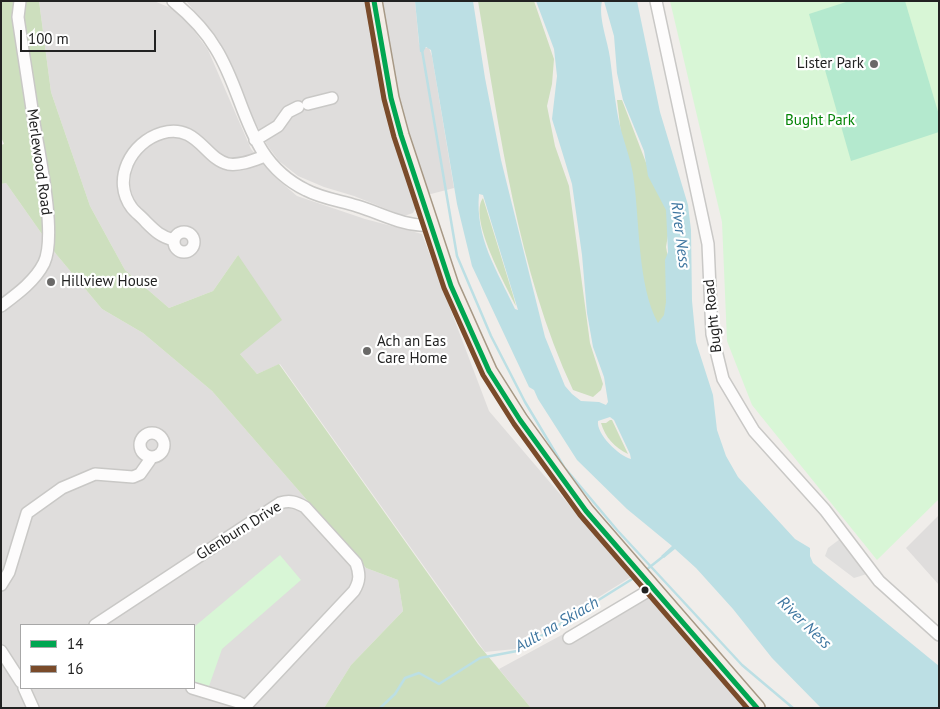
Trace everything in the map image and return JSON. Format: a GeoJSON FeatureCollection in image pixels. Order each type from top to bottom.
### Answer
{"type":"FeatureCollection","features":[{"type":"Feature","properties":{"kind":"main road"},"geometry":{"type":"LineString","coordinates":[[374,1],[391,98],[430,224],[451,286],[489,372],[520,420],[586,511],[756,708]]}},
{"type":"Feature","properties":{"kind":"street","name":"Merlewood Road"},"geometry":{"type":"LineString","coordinates":[[1,306],[20,291],[38,271],[45,261],[47,250],[46,188],[18,17],[20,1]]}},
{"type":"Feature","properties":{"kind":"street"},"geometry":{"type":"LineString","coordinates":[[173,1],[188,14],[216,49],[255,140],[265,156],[279,171],[307,190],[372,210],[411,225],[430,224]]}},
{"type":"Feature","properties":{"kind":"street","name":"Bught Road"},"geometry":{"type":"LineString","coordinates":[[656,1],[708,244],[712,334],[723,379],[754,431],[825,510],[879,581],[939,635]]}},
{"type":"Feature","properties":{"kind":"street"},"geometry":{"type":"LineString","coordinates":[[255,140],[278,126],[288,112],[332,98]]}},
{"type":"Feature","properties":{"kind":"street"},"geometry":{"type":"LineString","coordinates":[[174,240],[159,235],[132,208],[127,199],[123,181],[124,172],[137,147],[149,138],[164,132],[174,132],[197,139],[218,159],[229,164],[265,156]]}},
{"type":"Feature","properties":{"kind":"street"},"geometry":{"type":"LineString","coordinates":[[1,585],[9,572],[27,513],[62,488],[95,474],[133,477],[140,474],[152,457]]}},
{"type":"Feature","properties":{"kind":"street","name":"Glenburn Drive"},"geometry":{"type":"LineString","coordinates":[[107,622],[280,503],[289,500],[305,507],[356,563],[359,573],[358,583],[354,591],[245,707],[238,702],[195,689]]}},
{"type":"Feature","properties":{"kind":"street"},"geometry":{"type":"LineString","coordinates":[[569,638],[645,579]]}},
{"type":"Feature","properties":{"kind":"street"},"geometry":{"type":"LineString","coordinates":[[1,650],[20,678]]}},
{"type":"Feature","properties":{"kind":"street"},"geometry":{"type":"LineString","coordinates":[[24,689],[33,708]]}},
{"type":"Feature","properties":{"kind":"shaded area"},"geometry":{"type":"Polygon","coordinates":[[[39,1],[154,1],[173,9],[192,28],[208,50],[251,149],[276,178],[297,196],[365,219],[422,234],[489,411],[631,577],[515,649],[485,652],[280,364],[257,374],[240,354],[238,255],[213,291],[169,308],[125,270],[90,206],[51,92],[39,1]]]}},
{"type":"Feature","properties":{"kind":"shaded area"},"geometry":{"type":"Polygon","coordinates":[[[186,1],[366,1],[387,108],[416,207],[413,213],[404,216],[354,196],[324,187],[298,176],[279,161],[267,145],[249,110],[219,41],[186,1]]]}},
{"type":"Feature","properties":{"kind":"shaded area"},"geometry":{"type":"Polygon","coordinates":[[[382,1],[415,1],[419,44],[424,48],[429,48],[432,56],[454,188],[427,195],[399,104],[382,1]]]}},
{"type":"Feature","properties":{"kind":"shaded area"},"geometry":{"type":"Polygon","coordinates":[[[6,183],[56,254],[102,309],[143,333],[212,391],[366,568],[398,580],[403,611],[351,665],[324,708],[1,708],[1,184],[6,183]]]}},
{"type":"Feature","properties":{"kind":"shaded area"},"geometry":{"type":"Polygon","coordinates":[[[939,515],[939,585],[906,548],[939,515]]]}},
{"type":"Feature","properties":{"kind":"shaded area"},"geometry":{"type":"Polygon","coordinates":[[[840,539],[867,574],[854,578],[825,556],[828,548],[840,539]]]}},
{"type":"Feature","properties":{"kind":"shaded area"},"geometry":{"type":"Polygon","coordinates":[[[640,588],[745,708],[531,708],[499,669],[580,625],[640,588]]]}},
{"type":"Feature","properties":{"kind":"green space"},"geometry":{"type":"Polygon","coordinates":[[[1,1],[39,1],[51,92],[90,206],[125,270],[169,308],[213,291],[238,255],[282,320],[240,354],[257,374],[279,364],[478,644],[531,708],[324,708],[351,665],[403,611],[398,580],[366,568],[212,391],[143,333],[102,309],[56,254],[6,183],[1,184],[1,145],[4,144],[1,137],[1,1]]]}},
{"type":"Feature","properties":{"kind":"green space"},"geometry":{"type":"Polygon","coordinates":[[[478,1],[534,1],[554,59],[552,84],[547,106],[555,146],[569,186],[590,343],[603,384],[601,390],[593,397],[573,390],[554,344],[538,297],[524,248],[503,150],[478,1]]]}},
{"type":"Feature","properties":{"kind":"green space","name":"Bught Park"},"geometry":{"type":"Polygon","coordinates":[[[670,1],[939,1],[939,499],[877,560],[752,405],[727,341],[722,222],[670,1]]]}},
{"type":"Feature","properties":{"kind":"green space","name":"Lister Park"},"geometry":{"type":"Polygon","coordinates":[[[849,1],[905,1],[939,115],[939,132],[851,161],[809,14],[849,1]]]}},
{"type":"Feature","properties":{"kind":"green space"},"geometry":{"type":"Polygon","coordinates":[[[617,100],[622,100],[650,173],[665,196],[670,223],[666,247],[669,263],[667,319],[657,325],[645,310],[635,252],[617,100]]]}},
{"type":"Feature","properties":{"kind":"green space"},"geometry":{"type":"Polygon","coordinates":[[[483,198],[516,306],[484,236],[480,221],[480,208],[483,198]]]}},
{"type":"Feature","properties":{"kind":"green space"},"geometry":{"type":"Polygon","coordinates":[[[612,420],[628,454],[615,445],[605,433],[601,423],[606,423],[612,420]]]}},
{"type":"Feature","properties":{"kind":"green space"},"geometry":{"type":"Polygon","coordinates":[[[280,555],[301,580],[222,649],[208,689],[195,684],[195,626],[280,555]]]}},
{"type":"Feature","properties":{"kind":"water","name":"River Ness"},"geometry":{"type":"Polygon","coordinates":[[[415,1],[473,1],[485,78],[501,160],[545,337],[565,386],[572,394],[581,401],[599,402],[606,405],[608,402],[604,377],[593,347],[587,313],[582,255],[572,184],[552,119],[557,76],[554,49],[536,1],[602,1],[601,15],[609,51],[618,118],[633,174],[640,251],[646,290],[658,323],[664,315],[666,302],[665,260],[668,252],[666,210],[648,176],[644,151],[623,100],[617,73],[614,36],[604,1],[637,1],[660,112],[688,205],[691,230],[692,301],[696,342],[713,395],[717,430],[726,456],[738,477],[795,539],[810,548],[810,556],[813,563],[939,666],[939,708],[821,708],[772,658],[733,609],[696,568],[675,549],[664,558],[661,556],[672,546],[627,509],[577,460],[534,390],[529,387],[472,266],[457,204],[431,50],[426,47],[423,52],[420,52],[415,1]],[[479,194],[480,225],[484,239],[501,281],[515,309],[518,310],[483,195],[479,194]],[[610,417],[598,421],[598,426],[604,438],[620,454],[631,459],[614,420],[610,417]]]}},
{"type":"Feature","properties":{"kind":"waterway"},"geometry":{"type":"LineString","coordinates":[[422,50],[457,256],[491,336],[525,402],[564,467],[617,530],[742,665],[793,708]]}},
{"type":"Feature","properties":{"kind":"waterway","name":"Ault na Skiach"},"geometry":{"type":"LineString","coordinates":[[646,570],[665,555]]}},
{"type":"Feature","properties":{"kind":"waterway","name":"Ault na Skiach"},"geometry":{"type":"LineString","coordinates":[[380,708],[395,694],[405,678],[419,673],[439,684],[480,658],[517,651],[637,576]]}},
{"type":"Feature","properties":{"kind":"transit line","name":"14"},"geometry":{"type":"LineString","coordinates":[[374,1],[391,98],[401,135],[451,286],[489,371],[520,420],[586,511],[757,708]]}},
{"type":"Feature","properties":{"kind":"transit line","name":"16"},"geometry":{"type":"LineString","coordinates":[[367,2],[384,99],[394,137],[444,288],[483,375],[514,424],[580,515],[747,708]]}},
{"type":"Feature","properties":{"kind":"place","name":"Lister Park"},"geometry":{"type":"Point","coordinates":[874,64]}},
{"type":"Feature","properties":{"kind":"place","name":"Hillview House"},"geometry":{"type":"Point","coordinates":[51,282]}},
{"type":"Feature","properties":{"kind":"place","name":"Ach an Eas Care Home"},"geometry":{"type":"Point","coordinates":[367,351]}}]}
